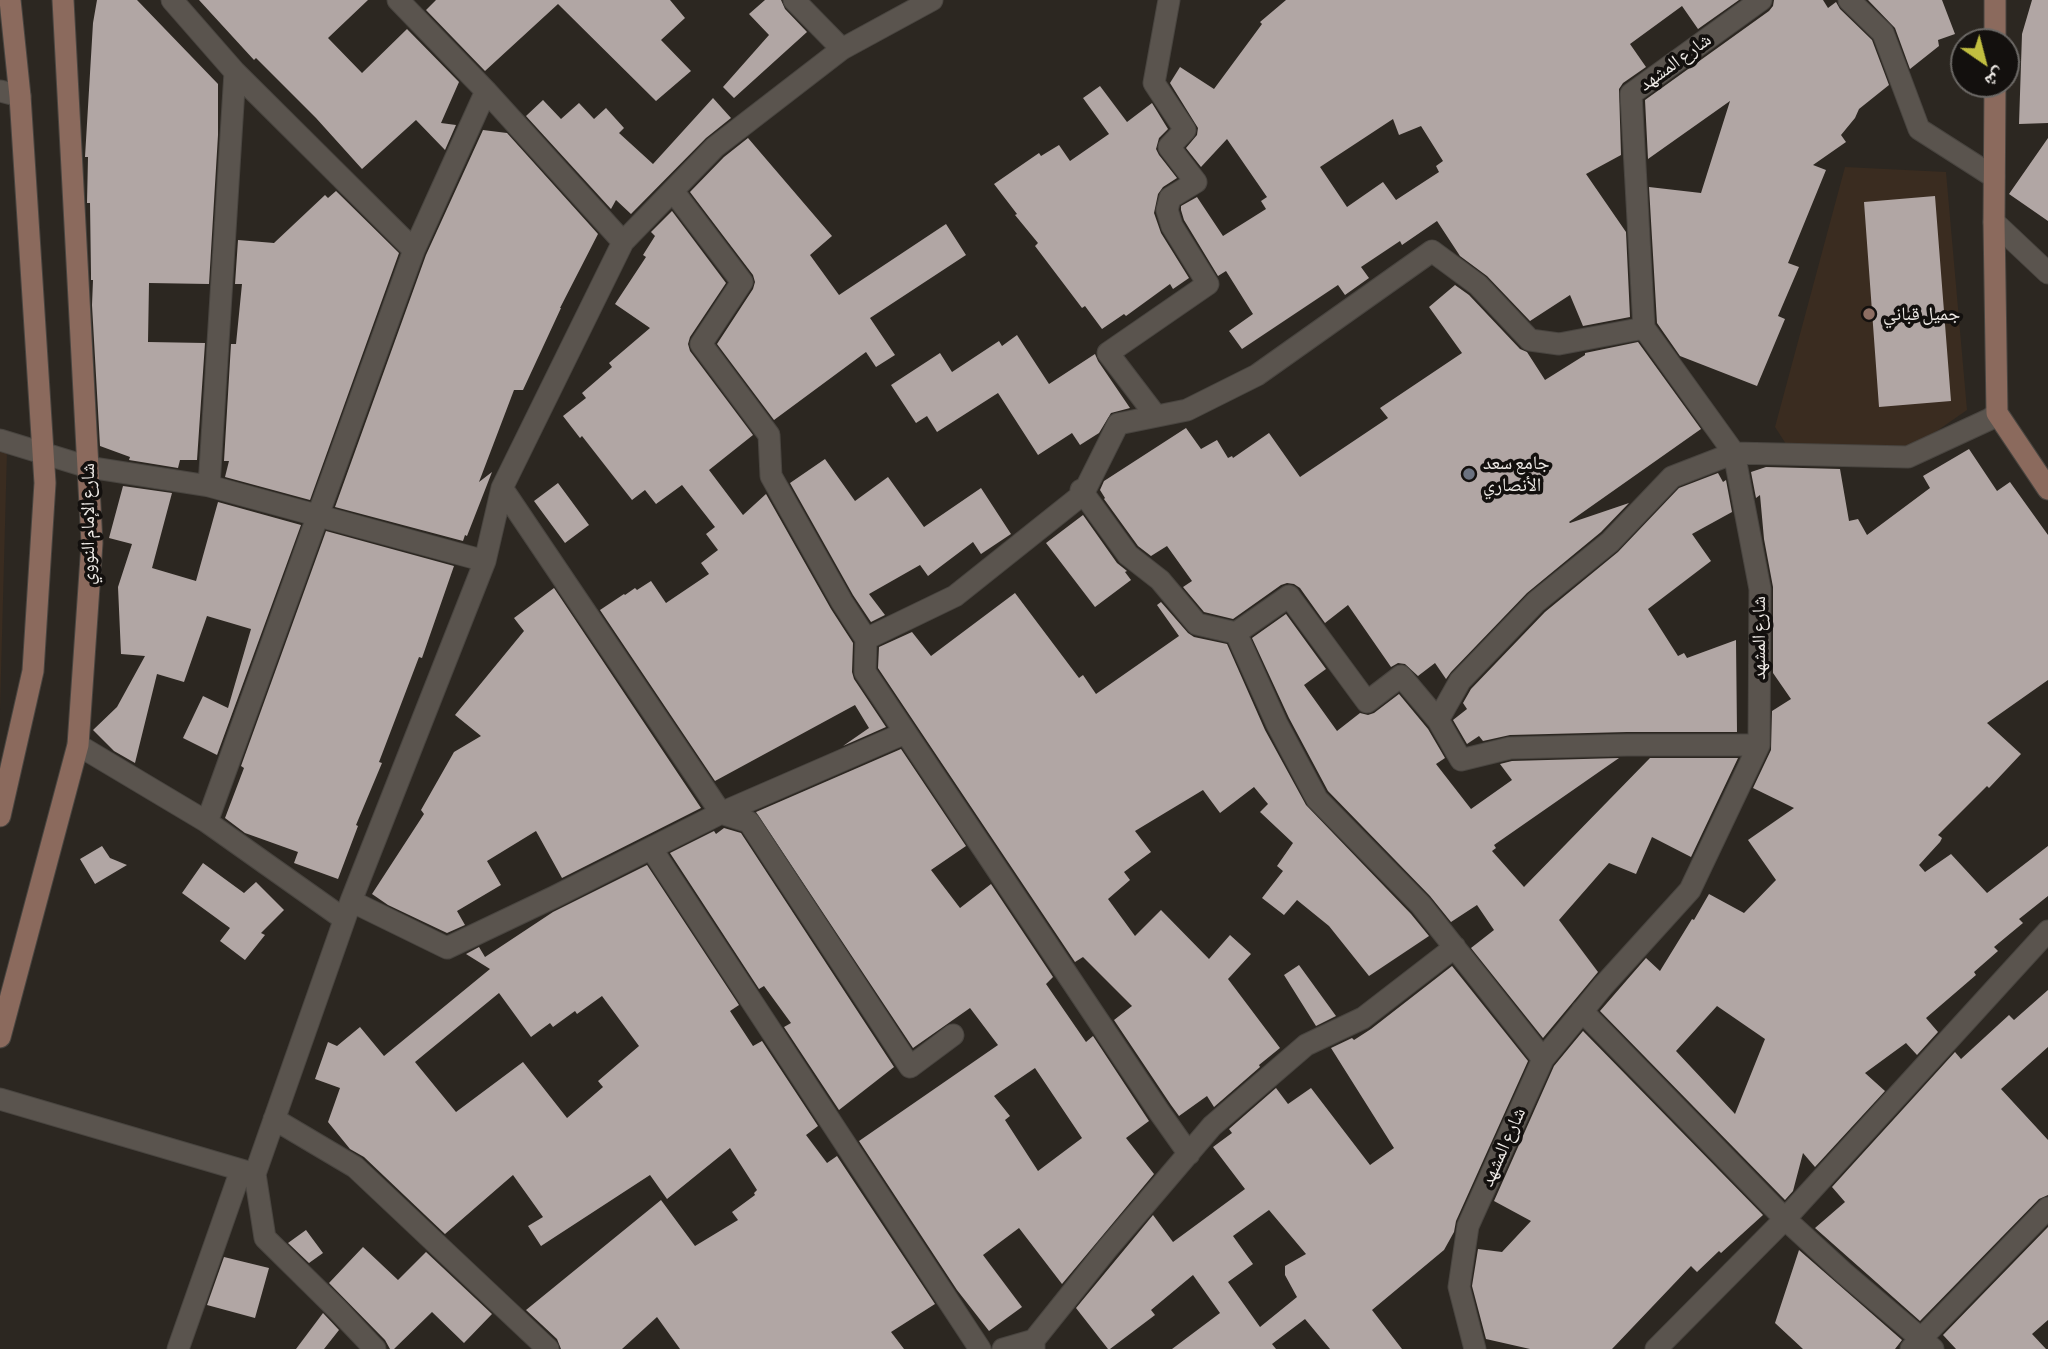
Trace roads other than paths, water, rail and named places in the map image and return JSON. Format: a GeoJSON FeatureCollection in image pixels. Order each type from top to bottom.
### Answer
{"type":"FeatureCollection","features":[{"type":"Feature","properties":{"kind":"street"},"geometry":{"type":"LineString","coordinates":[[0,817],[33,671],[44,483],[10,93],[10,0]]}},
{"type":"Feature","properties":{"kind":"street","name":"شارع الإمام النووي"},"geometry":{"type":"LineString","coordinates":[[0,1037],[78,746],[92,543],[63,0]]}},
{"type":"Feature","properties":{"kind":"street"},"geometry":{"type":"LineString","coordinates":[[172,0],[235,72],[414,250]]}},
{"type":"Feature","properties":{"kind":"street"},"geometry":{"type":"LineString","coordinates":[[398,0],[486,91],[623,242]]}},
{"type":"Feature","properties":{"kind":"street"},"geometry":{"type":"LineString","coordinates":[[794,0],[842,49]]}},
{"type":"Feature","properties":{"kind":"street"},"geometry":{"type":"LineString","coordinates":[[177,1349],[248,1172],[274,1119],[348,910],[485,561],[502,488],[623,242],[715,147],[842,49],[932,0]]}},
{"type":"Feature","properties":{"kind":"street"},"geometry":{"type":"LineString","coordinates":[[1156,416],[1108,353],[1208,284],[1172,226],[1167,210],[1170,198],[1196,183],[1169,147],[1185,130],[1154,83],[1169,0]]}},
{"type":"Feature","properties":{"kind":"street","name":"شارع المشهد"},"geometry":{"type":"LineString","coordinates":[[1475,1349],[1459,1287],[1468,1226],[1543,1059],[1690,890],[1759,745],[1759,590],[1734,453],[1644,328],[1631,93],[1761,0]]}},
{"type":"Feature","properties":{"kind":"street"},"geometry":{"type":"LineString","coordinates":[[1850,0],[1883,33],[1919,129],[1994,177]]}},
{"type":"Feature","properties":{"kind":"street"},"geometry":{"type":"LineString","coordinates":[[1995,28],[1996,0]]}},
{"type":"Feature","properties":{"kind":"street"},"geometry":{"type":"LineString","coordinates":[[209,486],[235,72]]}},
{"type":"Feature","properties":{"kind":"street"},"geometry":{"type":"LineString","coordinates":[[207,822],[414,250],[486,91]]}},
{"type":"Feature","properties":{"kind":"street"},"geometry":{"type":"LineString","coordinates":[[1995,98],[1997,413],[2048,489]]}},
{"type":"Feature","properties":{"kind":"street"},"geometry":{"type":"LineString","coordinates":[[673,191],[742,282],[701,344],[769,435],[771,476],[842,602],[866,639],[865,672],[1189,1154]]}},
{"type":"Feature","properties":{"kind":"street"},"geometry":{"type":"LineString","coordinates":[[1994,222],[2048,273]]}},
{"type":"Feature","properties":{"kind":"street"},"geometry":{"type":"LineString","coordinates":[[866,639],[955,596],[1082,492],[1118,424],[1187,410],[1257,375],[1432,251],[1478,285],[1530,340],[1559,344],[1644,328]]}},
{"type":"Feature","properties":{"kind":"street"},"geometry":{"type":"LineString","coordinates":[[1438,720],[1460,681],[1469,671],[1536,602],[1609,542],[1672,477],[1734,453],[1908,457],[1990,419],[1997,413]]}},
{"type":"Feature","properties":{"kind":"street"},"geometry":{"type":"LineString","coordinates":[[0,440],[88,467],[209,486],[485,561]]}},
{"type":"Feature","properties":{"kind":"street"},"geometry":{"type":"LineString","coordinates":[[502,488],[720,813],[750,822],[910,1067],[953,1035]]}},
{"type":"Feature","properties":{"kind":"street"},"geometry":{"type":"LineString","coordinates":[[1082,492],[1128,555],[1160,580],[1197,624],[1236,633],[1289,596],[1367,702],[1401,676],[1438,720],[1461,760],[1510,748],[1759,745]]}},
{"type":"Feature","properties":{"kind":"street"},"geometry":{"type":"LineString","coordinates":[[1236,633],[1277,724],[1317,799],[1421,905],[1543,1059]]}},
{"type":"Feature","properties":{"kind":"street"},"geometry":{"type":"LineString","coordinates":[[78,746],[348,910],[447,948],[720,813],[905,733]]}},
{"type":"Feature","properties":{"kind":"street"},"geometry":{"type":"LineString","coordinates":[[650,848],[980,1349]]}},
{"type":"Feature","properties":{"kind":"street"},"geometry":{"type":"LineString","coordinates":[[1656,1349],[1785,1219],[2048,931]]}},
{"type":"Feature","properties":{"kind":"street"},"geometry":{"type":"LineString","coordinates":[[1003,1349],[1034,1345],[1107,1249],[1212,1126],[1306,1045],[1363,1018],[1455,947]]}},
{"type":"Feature","properties":{"kind":"street"},"geometry":{"type":"LineString","coordinates":[[1582,1012],[1785,1219],[1922,1345],[2048,1208]]}},
{"type":"Feature","properties":{"kind":"street"},"geometry":{"type":"LineString","coordinates":[[0,1099],[248,1172]]}},
{"type":"Feature","properties":{"kind":"street"},"geometry":{"type":"LineString","coordinates":[[274,1119],[355,1167],[548,1349]]}},
{"type":"Feature","properties":{"kind":"street"},"geometry":{"type":"LineString","coordinates":[[248,1172],[265,1238],[375,1349]]}},
{"type":"Feature","properties":{"kind":"place","name":"جميل قباني"},"geometry":{"type":"Point","coordinates":[1869,314]}},
{"type":"Feature","properties":{"kind":"place","name":"جامع سعد الأنصاري"},"geometry":{"type":"Point","coordinates":[1469,474]}}]}
